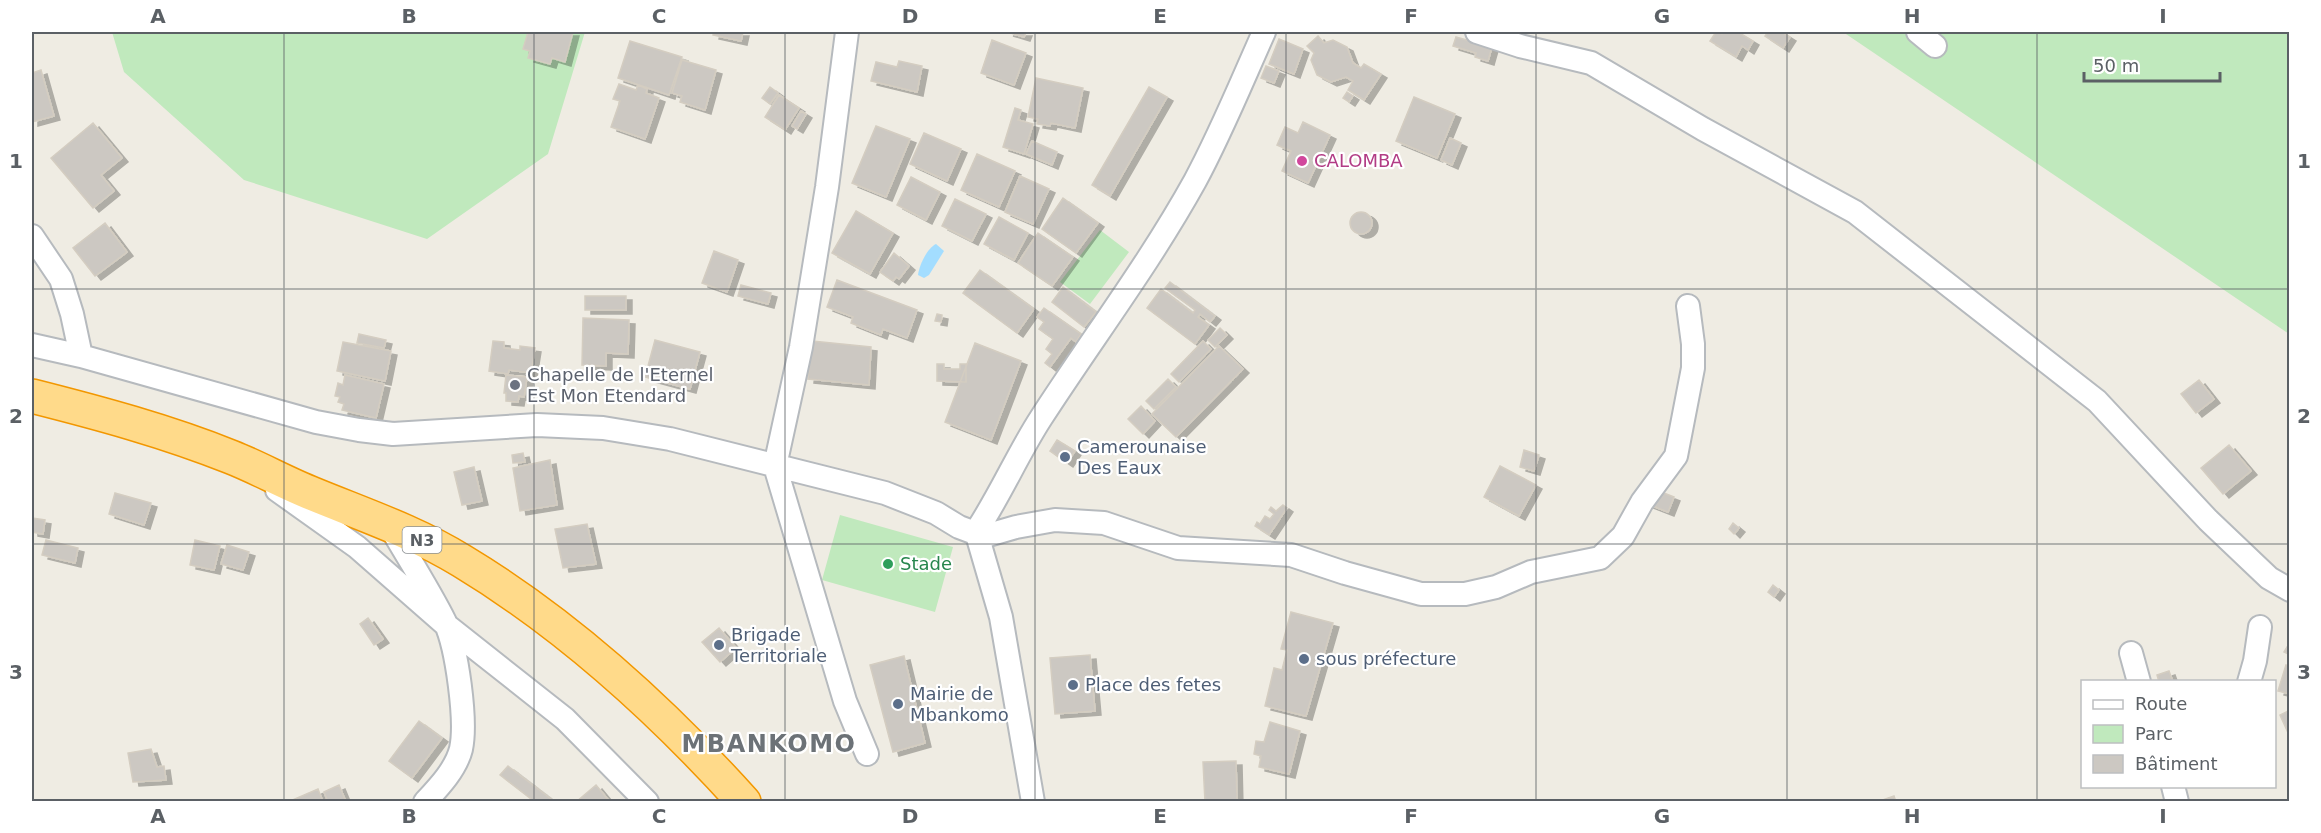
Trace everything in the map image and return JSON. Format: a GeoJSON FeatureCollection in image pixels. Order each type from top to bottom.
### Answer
{"type":"FeatureCollection","features":[{"type":"Feature","properties":{"kind":"highway","name":"N3"},"geometry":{"type":"LineString","coordinates":[[32,396],[117,417],[232,457],[313,494],[388,523],[462,560],[536,610],[620,678],[696,748],[744,801]]}},
{"type":"Feature","properties":{"kind":"street"},"geometry":{"type":"LineString","coordinates":[[847,32],[827,187],[801,347],[776,466],[845,701],[867,754]]}},
{"type":"Feature","properties":{"kind":"street"},"geometry":{"type":"LineString","coordinates":[[1033,801],[1000,617],[977,536],[1012,466],[1040,418],[1112,315],[1196,179],[1264,32]]}},
{"type":"Feature","properties":{"kind":"street"},"geometry":{"type":"LineString","coordinates":[[1478,32],[1520,46],[1591,63],[1703,129],[1855,212],[2097,401],[2208,519],[2269,578],[2289,590]]}},
{"type":"Feature","properties":{"kind":"street"},"geometry":{"type":"LineString","coordinates":[[32,236],[61,279],[72,314],[81,356]]}},
{"type":"Feature","properties":{"kind":"street"},"geometry":{"type":"LineString","coordinates":[[32,345],[81,356],[316,422],[359,430],[393,434],[537,424],[603,428],[670,439],[885,493],[936,513],[977,536],[1016,526],[1055,520],[1104,523],[1178,548],[1291,555],[1421,594],[1465,594],[1496,587],[1531,572],[1600,558],[1623,536],[1642,502],[1676,456],[1693,368],[1693,344],[1688,306]]}},
{"type":"Feature","properties":{"kind":"street"},"geometry":{"type":"LineString","coordinates":[[232,457],[357,547],[446,625],[565,719],[647,801]]}},
{"type":"Feature","properties":{"kind":"street"},"geometry":{"type":"LineString","coordinates":[[388,523],[446,625],[456,664],[462,712],[460,750],[443,783],[425,801]]}},
{"type":"Feature","properties":{"kind":"street"},"geometry":{"type":"LineString","coordinates":[[2249,680],[2255,661],[2260,627]]}},
{"type":"Feature","properties":{"kind":"street"},"geometry":{"type":"LineString","coordinates":[[2131,653],[2139,680]]}},
{"type":"Feature","properties":{"kind":"green space"},"geometry":{"type":"Polygon","coordinates":[[[112,32],[585,32],[548,154],[427,239],[244,180],[124,72],[112,32]]]}},
{"type":"Feature","properties":{"kind":"green space"},"geometry":{"type":"Polygon","coordinates":[[[1843,32],[2289,32],[2289,334],[1843,32]]]}},
{"type":"Feature","properties":{"kind":"green space"},"geometry":{"type":"Polygon","coordinates":[[[1100,230],[1129,252],[1090,304],[1060,282],[1100,230]]]}},
{"type":"Feature","properties":{"kind":"green space","name":"Stade"},"geometry":{"type":"Polygon","coordinates":[[[840,515],[953,547],[935,612],[822,580],[840,515]]]}},
{"type":"Feature","properties":{"kind":"water"},"geometry":{"type":"Polygon","coordinates":[[[936,244],[944,251],[929,275],[924,278],[918,275],[920,267],[927,253],[936,244]]]}},
{"type":"Feature","properties":{"kind":"building"},"geometry":{"type":"Polygon","coordinates":[[[528,32],[573,32],[565,62],[552,58],[550,64],[528,58],[530,51],[523,49],[528,32]]]}},
{"type":"Feature","properties":{"kind":"building"},"geometry":{"type":"Polygon","coordinates":[[[714,32],[743,32],[741,41],[713,35],[714,32]]]}},
{"type":"Feature","properties":{"kind":"building"},"geometry":{"type":"Polygon","coordinates":[[[1007,32],[1026,32],[1024,37],[1007,32]]]}},
{"type":"Feature","properties":{"kind":"building"},"geometry":{"type":"Polygon","coordinates":[[[1716,32],[1722,34],[1738,32],[1753,41],[1748,50],[1742,46],[1736,57],[1710,41],[1716,32]]]}},
{"type":"Feature","properties":{"kind":"building"},"geometry":{"type":"Polygon","coordinates":[[[1768,32],[1782,32],[1790,37],[1783,48],[1765,36],[1768,32]]]}},
{"type":"Feature","properties":{"kind":"building"},"geometry":{"type":"Polygon","coordinates":[[[1318,36],[1324,43],[1333,40],[1347,47],[1353,63],[1361,68],[1364,64],[1381,74],[1364,100],[1348,90],[1353,81],[1346,77],[1331,82],[1317,75],[1311,60],[1314,53],[1307,46],[1318,36]]]}},
{"type":"Feature","properties":{"kind":"building"},"geometry":{"type":"Polygon","coordinates":[[[1456,37],[1492,47],[1488,61],[1475,57],[1476,53],[1453,46],[1456,37]]]}},
{"type":"Feature","properties":{"kind":"building"},"geometry":{"type":"Polygon","coordinates":[[[1279,39],[1303,49],[1294,74],[1269,64],[1279,39]]]}},
{"type":"Feature","properties":{"kind":"building"},"geometry":{"type":"Polygon","coordinates":[[[992,40],[1026,53],[1014,85],[981,73],[992,40]]]}},
{"type":"Feature","properties":{"kind":"building"},"geometry":{"type":"Polygon","coordinates":[[[630,41],[682,57],[669,95],[618,78],[630,41]]]}},
{"type":"Feature","properties":{"kind":"building"},"geometry":{"type":"Polygon","coordinates":[[[682,60],[716,70],[705,110],[680,102],[682,96],[672,93],[682,60]]]}},
{"type":"Feature","properties":{"kind":"building"},"geometry":{"type":"Polygon","coordinates":[[[899,61],[922,66],[917,92],[871,81],[876,62],[897,67],[899,61]]]}},
{"type":"Feature","properties":{"kind":"building"},"geometry":{"type":"Polygon","coordinates":[[[1266,66],[1279,71],[1274,83],[1261,78],[1266,66]]]}},
{"type":"Feature","properties":{"kind":"building"},"geometry":{"type":"Polygon","coordinates":[[[41,70],[54,116],[32,122],[32,73],[41,70]]]}},
{"type":"Feature","properties":{"kind":"building"},"geometry":{"type":"Polygon","coordinates":[[[1036,78],[1083,88],[1075,128],[1051,123],[1050,126],[1037,124],[1038,119],[1028,117],[1036,78]]]}},
{"type":"Feature","properties":{"kind":"building"},"geometry":{"type":"Polygon","coordinates":[[[619,84],[636,90],[638,85],[647,89],[646,93],[659,98],[645,139],[611,127],[620,101],[613,99],[619,84]]]}},
{"type":"Feature","properties":{"kind":"building"},"geometry":{"type":"Polygon","coordinates":[[[770,87],[778,93],[770,104],[762,98],[770,87]]]}},
{"type":"Feature","properties":{"kind":"building"},"geometry":{"type":"Polygon","coordinates":[[[1149,87],[1167,97],[1110,196],[1092,185],[1149,87]]]}},
{"type":"Feature","properties":{"kind":"building"},"geometry":{"type":"Polygon","coordinates":[[[1347,92],[1353,96],[1349,102],[1343,98],[1347,92]]]}},
{"type":"Feature","properties":{"kind":"building"},"geometry":{"type":"Polygon","coordinates":[[[779,95],[799,108],[785,130],[765,117],[779,95]]]}},
{"type":"Feature","properties":{"kind":"building"},"geometry":{"type":"Polygon","coordinates":[[[1414,97],[1455,114],[1437,158],[1396,141],[1414,97]]]}},
{"type":"Feature","properties":{"kind":"building"},"geometry":{"type":"Polygon","coordinates":[[[1015,108],[1021,110],[1018,120],[1033,124],[1024,154],[1003,147],[1015,108]]]}},
{"type":"Feature","properties":{"kind":"building"},"geometry":{"type":"Polygon","coordinates":[[[801,111],[806,114],[797,129],[792,126],[801,111]]]}},
{"type":"Feature","properties":{"kind":"building","name":"CALOMBA"},"geometry":{"type":"Polygon","coordinates":[[[1303,122],[1330,135],[1308,183],[1282,171],[1291,151],[1277,145],[1285,127],[1298,133],[1303,122]]]}},
{"type":"Feature","properties":{"kind":"building"},"geometry":{"type":"Polygon","coordinates":[[[93,123],[122,158],[101,175],[114,191],[93,208],[51,158],[93,123]]]}},
{"type":"Feature","properties":{"kind":"building"},"geometry":{"type":"Polygon","coordinates":[[[876,126],[910,139],[886,197],[852,183],[876,126]]]}},
{"type":"Feature","properties":{"kind":"building"},"geometry":{"type":"Polygon","coordinates":[[[924,133],[961,149],[947,181],[910,164],[924,133]]]}},
{"type":"Feature","properties":{"kind":"building"},"geometry":{"type":"Polygon","coordinates":[[[1450,138],[1461,143],[1452,165],[1441,160],[1450,138]]]}},
{"type":"Feature","properties":{"kind":"building"},"geometry":{"type":"Polygon","coordinates":[[[1032,141],[1057,152],[1052,165],[1026,154],[1032,141]]]}},
{"type":"Feature","properties":{"kind":"building"},"geometry":{"type":"Polygon","coordinates":[[[977,154],[1015,171],[999,207],[961,190],[977,154]]]}},
{"type":"Feature","properties":{"kind":"building"},"geometry":{"type":"Polygon","coordinates":[[[1020,176],[1049,189],[1033,224],[1005,212],[1020,176]]]}},
{"type":"Feature","properties":{"kind":"building"},"geometry":{"type":"Polygon","coordinates":[[[911,177],[940,192],[926,220],[897,205],[911,177]]]}},
{"type":"Feature","properties":{"kind":"building"},"geometry":{"type":"Polygon","coordinates":[[[1063,198],[1098,223],[1076,253],[1042,229],[1063,198]]]}},
{"type":"Feature","properties":{"kind":"building"},"geometry":{"type":"Polygon","coordinates":[[[955,199],[986,214],[972,241],[942,226],[955,199]]]}},
{"type":"Feature","properties":{"kind":"building"},"geometry":{"type":"Polygon","coordinates":[[[856,211],[893,233],[870,274],[832,253],[856,211]]]}},
{"type":"Feature","properties":{"kind":"building"},"geometry":{"type":"Polygon","coordinates":[[[1361,212],[1369,215],[1372,223],[1369,231],[1361,234],[1353,231],[1350,223],[1353,215],[1361,212]]]}},
{"type":"Feature","properties":{"kind":"building"},"geometry":{"type":"Polygon","coordinates":[[[999,217],[1028,233],[1014,260],[984,244],[999,217]]]}},
{"type":"Feature","properties":{"kind":"building"},"geometry":{"type":"Polygon","coordinates":[[[105,223],[127,252],[95,276],[73,248],[105,223]]]}},
{"type":"Feature","properties":{"kind":"building"},"geometry":{"type":"Polygon","coordinates":[[[1038,233],[1073,257],[1052,286],[1018,263],[1038,233]]]}},
{"type":"Feature","properties":{"kind":"building"},"geometry":{"type":"Polygon","coordinates":[[[714,251],[738,260],[727,292],[702,283],[714,251]]]}},
{"type":"Feature","properties":{"kind":"building"},"geometry":{"type":"Polygon","coordinates":[[[894,253],[909,266],[899,279],[896,277],[893,281],[880,272],[894,253]]]}},
{"type":"Feature","properties":{"kind":"building"},"geometry":{"type":"Polygon","coordinates":[[[980,270],[1034,309],[1017,333],[963,293],[980,270]]]}},
{"type":"Feature","properties":{"kind":"building"},"geometry":{"type":"Polygon","coordinates":[[[837,280],[917,310],[907,338],[883,329],[881,335],[851,323],[853,317],[827,307],[837,280]]]}},
{"type":"Feature","properties":{"kind":"building"},"geometry":{"type":"Polygon","coordinates":[[[1170,282],[1215,316],[1210,322],[1200,314],[1198,317],[1209,325],[1195,344],[1147,308],[1161,289],[1193,313],[1195,310],[1165,288],[1170,282]]]}},
{"type":"Feature","properties":{"kind":"building"},"geometry":{"type":"Polygon","coordinates":[[[741,285],[771,293],[768,304],[738,296],[741,285]]]}},
{"type":"Feature","properties":{"kind":"building"},"geometry":{"type":"Polygon","coordinates":[[[1063,287],[1096,312],[1084,327],[1052,302],[1063,287]]]}},
{"type":"Feature","properties":{"kind":"building"},"geometry":{"type":"Polygon","coordinates":[[[585,296],[626,296],[626,310],[585,310],[585,296]]]}},
{"type":"Feature","properties":{"kind":"building"},"geometry":{"type":"Polygon","coordinates":[[[1044,308],[1081,334],[1076,342],[1071,338],[1050,367],[1045,363],[1052,354],[1046,349],[1053,339],[1039,329],[1044,322],[1037,317],[1044,308]]]}},
{"type":"Feature","properties":{"kind":"building"},"geometry":{"type":"Polygon","coordinates":[[[937,314],[942,315],[941,322],[935,321],[937,314]]]}},
{"type":"Feature","properties":{"kind":"building"},"geometry":{"type":"Polygon","coordinates":[[[583,318],[629,320],[628,354],[606,353],[606,366],[582,365],[583,318]]]}},
{"type":"Feature","properties":{"kind":"building"},"geometry":{"type":"Polygon","coordinates":[[[1220,328],[1227,335],[1215,347],[1208,340],[1220,328]]]}},
{"type":"Feature","properties":{"kind":"building"},"geometry":{"type":"Polygon","coordinates":[[[359,334],[386,340],[384,348],[357,343],[359,334]]]}},
{"type":"Feature","properties":{"kind":"building"},"geometry":{"type":"Polygon","coordinates":[[[655,340],[700,352],[690,389],[645,377],[655,340]]]}},
{"type":"Feature","properties":{"kind":"building"},"geometry":{"type":"Polygon","coordinates":[[[493,341],[504,342],[504,348],[520,350],[520,346],[535,348],[531,373],[509,370],[508,374],[489,371],[493,341]]]}},
{"type":"Feature","properties":{"kind":"building"},"geometry":{"type":"Polygon","coordinates":[[[812,341],[871,347],[869,385],[808,379],[812,341]]]}},
{"type":"Feature","properties":{"kind":"building"},"geometry":{"type":"Polygon","coordinates":[[[1203,341],[1211,349],[1179,382],[1171,374],[1203,341]]]}},
{"type":"Feature","properties":{"kind":"building"},"geometry":{"type":"Polygon","coordinates":[[[343,342],[391,351],[385,381],[337,371],[343,342]]]}},
{"type":"Feature","properties":{"kind":"building"},"geometry":{"type":"Polygon","coordinates":[[[975,343],[1021,361],[991,440],[945,422],[975,343]]]}},
{"type":"Feature","properties":{"kind":"building"},"geometry":{"type":"Polygon","coordinates":[[[1219,346],[1243,369],[1176,437],[1152,414],[1219,346]]]}},
{"type":"Feature","properties":{"kind":"building"},"geometry":{"type":"Polygon","coordinates":[[[937,364],[944,364],[944,369],[960,369],[960,364],[966,364],[966,382],[937,381],[937,364]]]}},
{"type":"Feature","properties":{"kind":"building"},"geometry":{"type":"Polygon","coordinates":[[[345,375],[384,384],[376,418],[342,410],[344,404],[338,402],[340,397],[335,396],[338,383],[343,385],[345,375]]]}},
{"type":"Feature","properties":{"kind":"building","name":"Chapelle de l'Eternel Est Mon Etendard"},"geometry":{"type":"Polygon","coordinates":[[[506,375],[527,377],[524,397],[519,396],[518,402],[506,401],[506,393],[504,393],[506,375]]]}},
{"type":"Feature","properties":{"kind":"building"},"geometry":{"type":"Polygon","coordinates":[[[1168,379],[1176,387],[1154,409],[1146,401],[1168,379]]]}},
{"type":"Feature","properties":{"kind":"building"},"geometry":{"type":"Polygon","coordinates":[[[2199,380],[2214,399],[2196,413],[2181,394],[2199,380]]]}},
{"type":"Feature","properties":{"kind":"building"},"geometry":{"type":"Polygon","coordinates":[[[1141,406],[1155,421],[1143,434],[1128,419],[1141,406]]]}},
{"type":"Feature","properties":{"kind":"building","name":"Camerounaise Des Eaux"},"geometry":{"type":"Polygon","coordinates":[[[1057,440],[1075,451],[1067,463],[1050,451],[1057,440]]]}},
{"type":"Feature","properties":{"kind":"building"},"geometry":{"type":"Polygon","coordinates":[[[2229,445],[2251,471],[2223,494],[2201,468],[2229,445]]]}},
{"type":"Feature","properties":{"kind":"building"},"geometry":{"type":"Polygon","coordinates":[[[1524,450],[1539,455],[1534,471],[1520,467],[1524,450]]]}},
{"type":"Feature","properties":{"kind":"building"},"geometry":{"type":"Polygon","coordinates":[[[523,453],[525,462],[513,463],[512,455],[523,453]]]}},
{"type":"Feature","properties":{"kind":"building"},"geometry":{"type":"Polygon","coordinates":[[[550,460],[557,505],[520,511],[513,468],[550,460]]]}},
{"type":"Feature","properties":{"kind":"building"},"geometry":{"type":"Polygon","coordinates":[[[1500,466],[1536,485],[1519,516],[1484,497],[1500,466]]]}},
{"type":"Feature","properties":{"kind":"building"},"geometry":{"type":"Polygon","coordinates":[[[474,467],[482,501],[462,505],[454,472],[474,467]]]}},
{"type":"Feature","properties":{"kind":"building"},"geometry":{"type":"Polygon","coordinates":[[[1651,488],[1674,497],[1668,512],[1645,503],[1651,488]]]}},
{"type":"Feature","properties":{"kind":"building"},"geometry":{"type":"Polygon","coordinates":[[[115,493],[151,503],[144,525],[109,514],[115,493]]]}},
{"type":"Feature","properties":{"kind":"building"},"geometry":{"type":"Polygon","coordinates":[[[1283,505],[1287,508],[1269,535],[1255,526],[1257,522],[1260,524],[1265,516],[1270,519],[1274,514],[1269,510],[1271,507],[1276,511],[1283,505]]]}},
{"type":"Feature","properties":{"kind":"building"},"geometry":{"type":"Polygon","coordinates":[[[32,518],[45,520],[43,534],[32,532],[32,518]]]}},
{"type":"Feature","properties":{"kind":"building"},"geometry":{"type":"Polygon","coordinates":[[[1733,523],[1739,528],[1734,534],[1729,529],[1733,523]]]}},
{"type":"Feature","properties":{"kind":"building"},"geometry":{"type":"Polygon","coordinates":[[[587,524],[596,564],[563,568],[555,529],[587,524]]]}},
{"type":"Feature","properties":{"kind":"building"},"geometry":{"type":"Polygon","coordinates":[[[46,540],[78,548],[75,563],[42,555],[46,540]]]}},
{"type":"Feature","properties":{"kind":"building"},"geometry":{"type":"Polygon","coordinates":[[[195,540],[220,546],[214,570],[190,565],[195,540]]]}},
{"type":"Feature","properties":{"kind":"building"},"geometry":{"type":"Polygon","coordinates":[[[227,545],[249,552],[243,570],[221,564],[227,545]]]}},
{"type":"Feature","properties":{"kind":"building"},"geometry":{"type":"Polygon","coordinates":[[[1773,585],[1779,590],[1774,597],[1768,592],[1773,585]]]}},
{"type":"Feature","properties":{"kind":"building","name":"sous préfecture"},"geometry":{"type":"Polygon","coordinates":[[[1291,612],[1333,623],[1306,716],[1265,706],[1274,668],[1282,670],[1287,650],[1281,649],[1291,612]]]}},
{"type":"Feature","properties":{"kind":"building"},"geometry":{"type":"Polygon","coordinates":[[[368,618],[383,639],[374,645],[360,624],[368,618]]]}},
{"type":"Feature","properties":{"kind":"building","name":"Brigade Territoriale"},"geometry":{"type":"Polygon","coordinates":[[[719,628],[736,648],[720,662],[702,642],[719,628]]]}},
{"type":"Feature","properties":{"kind":"building"},"geometry":{"type":"Polygon","coordinates":[[[2290,642],[2290,655],[2284,652],[2290,642]]]}},
{"type":"Feature","properties":{"kind":"building","name":"Place des fetes"},"geometry":{"type":"Polygon","coordinates":[[[1090,655],[1095,711],[1055,714],[1050,658],[1090,655]]]}},
{"type":"Feature","properties":{"kind":"building","name":"Mairie de Mbankomo"},"geometry":{"type":"Polygon","coordinates":[[[904,656],[925,743],[893,752],[870,665],[904,656]]]}},
{"type":"Feature","properties":{"kind":"building"},"geometry":{"type":"Polygon","coordinates":[[[2286,665],[2290,666],[2290,694],[2278,691],[2286,665]]]}},
{"type":"Feature","properties":{"kind":"building"},"geometry":{"type":"Polygon","coordinates":[[[2169,671],[2172,680],[2158,680],[2157,675],[2169,671]]]}},
{"type":"Feature","properties":{"kind":"building"},"geometry":{"type":"Polygon","coordinates":[[[2290,710],[2290,737],[2280,715],[2290,710]]]}},
{"type":"Feature","properties":{"kind":"building"},"geometry":{"type":"Polygon","coordinates":[[[419,721],[442,738],[412,778],[389,761],[419,721]]]}},
{"type":"Feature","properties":{"kind":"building"},"geometry":{"type":"Polygon","coordinates":[[[1270,722],[1300,731],[1289,774],[1259,767],[1261,756],[1254,754],[1256,741],[1264,742],[1270,722]]]}},
{"type":"Feature","properties":{"kind":"building"},"geometry":{"type":"Polygon","coordinates":[[[151,749],[157,767],[164,766],[166,780],[133,782],[128,753],[151,749]]]}},
{"type":"Feature","properties":{"kind":"building"},"geometry":{"type":"Polygon","coordinates":[[[1236,761],[1237,802],[1205,802],[1203,762],[1236,761]]]}},
{"type":"Feature","properties":{"kind":"building"},"geometry":{"type":"Polygon","coordinates":[[[508,766],[555,802],[535,802],[500,775],[508,766]]]}},
{"type":"Feature","properties":{"kind":"building"},"geometry":{"type":"Polygon","coordinates":[[[339,785],[346,802],[328,802],[324,792],[339,785]]]}},
{"type":"Feature","properties":{"kind":"building"},"geometry":{"type":"Polygon","coordinates":[[[596,785],[610,802],[576,802],[596,785]]]}},
{"type":"Feature","properties":{"kind":"building"},"geometry":{"type":"Polygon","coordinates":[[[318,789],[323,802],[288,802],[318,789]]]}},
{"type":"Feature","properties":{"kind":"building"},"geometry":{"type":"Polygon","coordinates":[[[1894,796],[1896,802],[1877,802],[1894,796]]]}},
{"type":"Feature","properties":{"kind":"place","name":"CALOMBA"},"geometry":{"type":"Point","coordinates":[1302,161]}},
{"type":"Feature","properties":{"kind":"place","name":"Chapelle de l'Eternel Est Mon Etendard"},"geometry":{"type":"Point","coordinates":[515,385]}},
{"type":"Feature","properties":{"kind":"place","name":"Camerounaise Des Eaux"},"geometry":{"type":"Point","coordinates":[1065,457]}},
{"type":"Feature","properties":{"kind":"place","name":"Stade"},"geometry":{"type":"Point","coordinates":[888,564]}},
{"type":"Feature","properties":{"kind":"place","name":"Brigade Territoriale"},"geometry":{"type":"Point","coordinates":[719,645]}},
{"type":"Feature","properties":{"kind":"place","name":"sous préfecture"},"geometry":{"type":"Point","coordinates":[1304,659]}},
{"type":"Feature","properties":{"kind":"place","name":"Place des fetes"},"geometry":{"type":"Point","coordinates":[1073,685]}},
{"type":"Feature","properties":{"kind":"place","name":"Mairie de Mbankomo"},"geometry":{"type":"Point","coordinates":[898,704]}},
{"type":"Feature","properties":{"kind":"district","name":"MBANKOMO"},"geometry":{"type":"Point","coordinates":[769,744]}}]}
